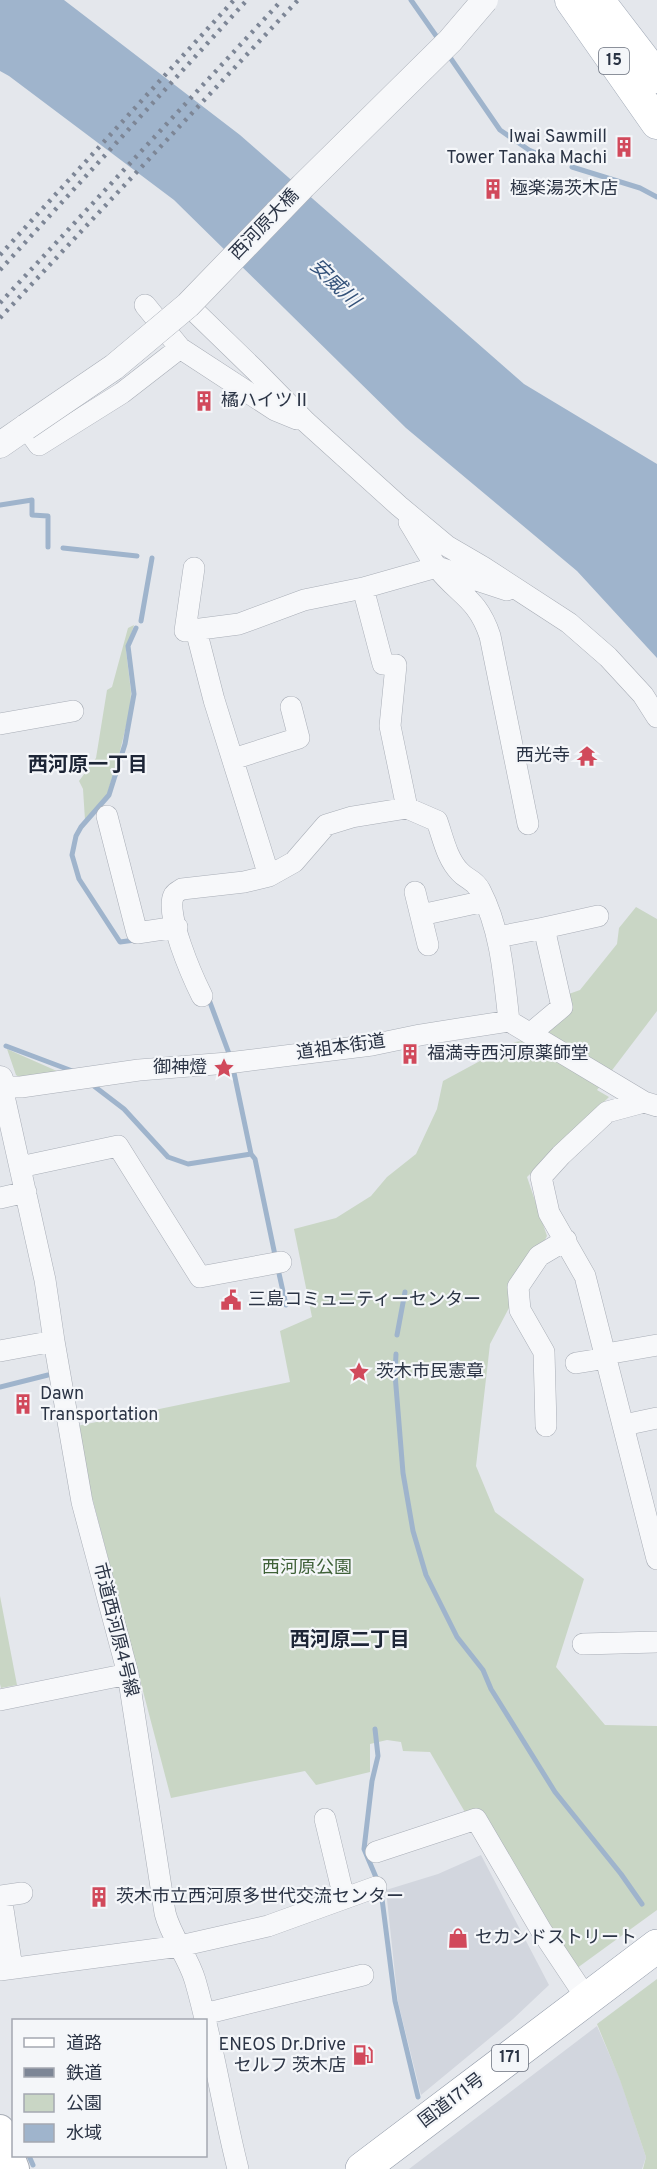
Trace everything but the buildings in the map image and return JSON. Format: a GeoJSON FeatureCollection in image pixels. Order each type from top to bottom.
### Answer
{"type":"FeatureCollection","features":[{"type":"Feature","properties":{"kind":"highway","name":"国道171号"},"geometry":{"type":"LineString","coordinates":[[362,2169],[657,1946]]}},
{"type":"Feature","properties":{"kind":"main road","name":"15"},"geometry":{"type":"LineString","coordinates":[[571,0],[657,123]]}},
{"type":"Feature","properties":{"kind":"main road","name":"15"},"geometry":{"type":"LineString","coordinates":[[598,0],[657,77]]}},
{"type":"Feature","properties":{"kind":"main road"},"geometry":{"type":"LineString","coordinates":[[0,2128],[15,2169]]}},
{"type":"Feature","properties":{"kind":"street","name":"西河原大橋"},"geometry":{"type":"LineString","coordinates":[[0,445],[114,368],[188,305],[303,186],[450,41],[485,0]]}},
{"type":"Feature","properties":{"kind":"street"},"geometry":{"type":"LineString","coordinates":[[145,305],[180,348],[275,410],[306,422]]}},
{"type":"Feature","properties":{"kind":"street"},"geometry":{"type":"LineString","coordinates":[[188,305],[306,422],[399,506],[447,546],[569,623],[608,657],[643,695],[657,717]]}},
{"type":"Feature","properties":{"kind":"street"},"geometry":{"type":"LineString","coordinates":[[26,428],[39,445],[122,393],[180,348]]}},
{"type":"Feature","properties":{"kind":"street"},"geometry":{"type":"LineString","coordinates":[[399,506],[437,567],[472,601],[484,620],[490,636],[528,824]]}},
{"type":"Feature","properties":{"kind":"street"},"geometry":{"type":"LineString","coordinates":[[194,568],[185,631],[239,624],[304,600],[363,588],[437,567],[503,590],[519,591]]}},
{"type":"Feature","properties":{"kind":"street"},"geometry":{"type":"LineString","coordinates":[[363,588],[383,664],[396,666],[390,726],[407,808]]}},
{"type":"Feature","properties":{"kind":"street"},"geometry":{"type":"LineString","coordinates":[[196,630],[214,700],[269,876]]}},
{"type":"Feature","properties":{"kind":"street"},"geometry":{"type":"LineString","coordinates":[[233,759],[299,738],[291,707]]}},
{"type":"Feature","properties":{"kind":"street"},"geometry":{"type":"LineString","coordinates":[[0,724],[73,711]]}},
{"type":"Feature","properties":{"kind":"street"},"geometry":{"type":"LineString","coordinates":[[202,996],[180,943],[172,903],[174,896],[182,889],[244,882],[269,876],[294,862],[326,825],[352,817],[407,808],[437,821],[447,852],[460,873],[473,879],[485,901],[498,937],[509,1021],[650,1104]]}},
{"type":"Feature","properties":{"kind":"street"},"geometry":{"type":"LineString","coordinates":[[107,816],[137,933],[177,927]]}},
{"type":"Feature","properties":{"kind":"street"},"geometry":{"type":"LineString","coordinates":[[415,892],[428,945]]}},
{"type":"Feature","properties":{"kind":"street"},"geometry":{"type":"LineString","coordinates":[[421,915],[485,901]]}},
{"type":"Feature","properties":{"kind":"street"},"geometry":{"type":"LineString","coordinates":[[498,937],[598,916]]}},
{"type":"Feature","properties":{"kind":"street"},"geometry":{"type":"LineString","coordinates":[[531,1033],[562,1007],[544,928]]}},
{"type":"Feature","properties":{"kind":"street","name":"道祖本街道"},"geometry":{"type":"LineString","coordinates":[[1,1084],[21,1087],[139,1070],[235,1062],[372,1045],[509,1021]]}},
{"type":"Feature","properties":{"kind":"street","name":"市道西河原4号線"},"geometry":{"type":"LineString","coordinates":[[1,1084],[45,1280],[82,1502],[128,1674],[165,1913],[168,1925],[190,1965],[205,2019]]}},
{"type":"Feature","properties":{"kind":"street"},"geometry":{"type":"LineString","coordinates":[[650,1104],[607,1112],[561,1155],[541,1178],[549,1213],[585,1276],[657,1559]]}},
{"type":"Feature","properties":{"kind":"street"},"geometry":{"type":"LineString","coordinates":[[20,1167],[118,1146],[200,1276],[282,1262]]}},
{"type":"Feature","properties":{"kind":"street"},"geometry":{"type":"LineString","coordinates":[[0,1198],[26,1192]]}},
{"type":"Feature","properties":{"kind":"street"},"geometry":{"type":"LineString","coordinates":[[546,1426],[544,1352],[520,1310],[518,1287],[539,1256],[566,1240]]}},
{"type":"Feature","properties":{"kind":"street"},"geometry":{"type":"LineString","coordinates":[[0,1351],[54,1341]]}},
{"type":"Feature","properties":{"kind":"street"},"geometry":{"type":"LineString","coordinates":[[576,1363],[657,1345]]}},
{"type":"Feature","properties":{"kind":"street"},"geometry":{"type":"LineString","coordinates":[[624,1425],[657,1418]]}},
{"type":"Feature","properties":{"kind":"street"},"geometry":{"type":"LineString","coordinates":[[583,1644],[657,1642]]}},
{"type":"Feature","properties":{"kind":"street"},"geometry":{"type":"LineString","coordinates":[[0,1700],[128,1674]]}},
{"type":"Feature","properties":{"kind":"street"},"geometry":{"type":"LineString","coordinates":[[326,1819],[344,1898]]}},
{"type":"Feature","properties":{"kind":"street"},"geometry":{"type":"LineString","coordinates":[[376,1852],[476,1819],[541,1930],[587,1999]]}},
{"type":"Feature","properties":{"kind":"street"},"geometry":{"type":"LineString","coordinates":[[8,1893],[6,1969],[180,1946],[268,1926],[376,1887]]}},
{"type":"Feature","properties":{"kind":"street"},"geometry":{"type":"LineString","coordinates":[[204,2014],[363,1975]]}},
{"type":"Feature","properties":{"kind":"street","name":"市道西河原4号線"},"geometry":{"type":"LineString","coordinates":[[207,2028],[238,2169]]}},
{"type":"Feature","properties":{"kind":"shaded area","name":"セカンドストリート"},"geometry":{"type":"Polygon","coordinates":[[[481,1855],[549,1985],[513,2019],[421,2095],[398,2002],[386,1890],[438,1874],[481,1855]]]}},
{"type":"Feature","properties":{"kind":"shaded area"},"geometry":{"type":"Polygon","coordinates":[[[597,2026],[620,2079],[646,2157],[642,2169],[409,2169],[597,2026]]]}},
{"type":"Feature","properties":{"kind":"green space"},"geometry":{"type":"Polygon","coordinates":[[[134,625],[126,650],[131,692],[130,710],[120,751],[106,798],[85,820],[83,789],[79,781],[96,758],[107,690],[112,687],[128,628],[134,625]]]}},
{"type":"Feature","properties":{"kind":"green space","name":"西河原公園"},"geometry":{"type":"Polygon","coordinates":[[[636,907],[657,919],[657,1011],[597,1090],[609,1097],[527,1177],[547,1236],[490,1344],[476,1466],[495,1512],[584,1579],[556,1667],[605,1725],[657,1726],[657,1910],[562,1979],[430,1752],[403,1751],[401,1742],[387,1740],[370,1744],[370,1772],[316,1785],[305,1771],[171,1798],[90,1489],[77,1426],[290,1382],[280,1331],[312,1317],[294,1229],[336,1218],[371,1196],[387,1177],[416,1154],[437,1109],[443,1081],[515,1042],[537,1039],[566,995],[580,990],[617,944],[619,928],[636,907]]]}},
{"type":"Feature","properties":{"kind":"green space"},"geometry":{"type":"Polygon","coordinates":[[[7,1049],[66,1075],[27,1082],[16,1075],[7,1049]]]}},
{"type":"Feature","properties":{"kind":"green space"},"geometry":{"type":"Polygon","coordinates":[[[0,1596],[17,1685],[1,1688],[0,1684],[0,1596]]]}},
{"type":"Feature","properties":{"kind":"green space"},"geometry":{"type":"Polygon","coordinates":[[[657,1979],[657,2169],[643,2169],[646,2157],[620,2080],[597,2024],[657,1979]]]}},
{"type":"Feature","properties":{"kind":"water","name":"安威川"},"geometry":{"type":"Polygon","coordinates":[[[0,0],[64,0],[240,135],[524,384],[657,464],[657,658],[577,571],[406,428],[174,200],[0,71],[0,0]]]}},
{"type":"Feature","properties":{"kind":"waterway"},"geometry":{"type":"LineString","coordinates":[[411,0],[439,40]]}},
{"type":"Feature","properties":{"kind":"waterway"},"geometry":{"type":"LineString","coordinates":[[447,53],[500,130],[529,150],[550,159]]}},
{"type":"Feature","properties":{"kind":"waterway"},"geometry":{"type":"LineString","coordinates":[[572,167],[640,188],[657,197]]}},
{"type":"Feature","properties":{"kind":"waterway"},"geometry":{"type":"LineString","coordinates":[[0,505],[32,500],[32,515],[48,516],[48,547]]}},
{"type":"Feature","properties":{"kind":"waterway"},"geometry":{"type":"LineString","coordinates":[[63,548],[137,556]]}},
{"type":"Feature","properties":{"kind":"waterway"},"geometry":{"type":"LineString","coordinates":[[141,621],[152,558]]}},
{"type":"Feature","properties":{"kind":"waterway"},"geometry":{"type":"LineString","coordinates":[[135,940],[120,942],[79,879],[72,855],[76,836],[81,827],[109,795],[125,744],[134,694],[128,646],[136,628]]}},
{"type":"Feature","properties":{"kind":"waterway"},"geometry":{"type":"LineString","coordinates":[[208,997],[231,1059]]}},
{"type":"Feature","properties":{"kind":"waterway"},"geometry":{"type":"LineString","coordinates":[[6,1046],[75,1072]]}},
{"type":"Feature","properties":{"kind":"waterway"},"geometry":{"type":"LineString","coordinates":[[233,1068],[276,1260]]}},
{"type":"Feature","properties":{"kind":"waterway"},"geometry":{"type":"LineString","coordinates":[[90,1083],[124,1109],[168,1157],[188,1164],[251,1154]]}},
{"type":"Feature","properties":{"kind":"waterway"},"geometry":{"type":"LineString","coordinates":[[278,1269],[286,1305]]}},
{"type":"Feature","properties":{"kind":"waterway"},"geometry":{"type":"LineString","coordinates":[[397,1335],[405,1292]]}},
{"type":"Feature","properties":{"kind":"waterway"},"geometry":{"type":"LineString","coordinates":[[396,1354],[395,1374],[403,1473],[413,1531],[426,1575],[457,1637],[483,1670],[491,1689],[555,1792],[621,1874],[642,1904]]}},
{"type":"Feature","properties":{"kind":"waterway"},"geometry":{"type":"LineString","coordinates":[[0,1387],[48,1375]]}},
{"type":"Feature","properties":{"kind":"waterway"},"geometry":{"type":"LineString","coordinates":[[375,1729],[378,1756],[372,1781],[364,1849],[378,1882]]}},
{"type":"Feature","properties":{"kind":"waterway"},"geometry":{"type":"LineString","coordinates":[[381,1891],[395,2001],[418,2097]]}},
{"type":"Feature","properties":{"kind":"waterway"},"geometry":{"type":"LineString","coordinates":[[29,2157],[33,2165]]}},
{"type":"Feature","properties":{"kind":"railway"},"geometry":{"type":"LineString","coordinates":[[0,255],[234,0]]}},
{"type":"Feature","properties":{"kind":"railway"},"geometry":{"type":"LineString","coordinates":[[0,270],[247,0]]}},
{"type":"Feature","properties":{"kind":"railway"},"geometry":{"type":"LineString","coordinates":[[0,303],[282,0]]}},
{"type":"Feature","properties":{"kind":"railway"},"geometry":{"type":"LineString","coordinates":[[0,318],[298,0]]}},
{"type":"Feature","properties":{"kind":"place","name":"Iwai Sawmill Tower Tanaka Machi"},"geometry":{"type":"Point","coordinates":[624,147]}},
{"type":"Feature","properties":{"kind":"place","name":"極楽湯茨木店"},"geometry":{"type":"Point","coordinates":[493,189]}},
{"type":"Feature","properties":{"kind":"place","name":"橘ハイツⅡ"},"geometry":{"type":"Point","coordinates":[204,401]}},
{"type":"Feature","properties":{"kind":"place","name":"西光寺"},"geometry":{"type":"Point","coordinates":[587,756]}},
{"type":"Feature","properties":{"kind":"place","name":"福満寺西河原薬師堂"},"geometry":{"type":"Point","coordinates":[410,1054]}},
{"type":"Feature","properties":{"kind":"place","name":"御神燈"},"geometry":{"type":"Point","coordinates":[224,1068]}},
{"type":"Feature","properties":{"kind":"place","name":"三島コミュニティーセンター"},"geometry":{"type":"Point","coordinates":[231,1300]}},
{"type":"Feature","properties":{"kind":"place","name":"茨木市民憲章"},"geometry":{"type":"Point","coordinates":[359,1372]}},
{"type":"Feature","properties":{"kind":"place","name":"Dawn Transportation"},"geometry":{"type":"Point","coordinates":[23,1404]}},
{"type":"Feature","properties":{"kind":"place","name":"茨木市立西河原多世代交流センター"},"geometry":{"type":"Point","coordinates":[99,1897]}},
{"type":"Feature","properties":{"kind":"place","name":"セカンドストリート"},"geometry":{"type":"Point","coordinates":[458,1938]}},
{"type":"Feature","properties":{"kind":"place","name":"ENEOS Dr.Drive セルフ 茨木店"},"geometry":{"type":"Point","coordinates":[363,2055]}},
{"type":"Feature","properties":{"kind":"district","name":"西河原一丁目"},"geometry":{"type":"Point","coordinates":[88,766]}},
{"type":"Feature","properties":{"kind":"district","name":"西河原二丁目"},"geometry":{"type":"Point","coordinates":[350,1641]}}]}
